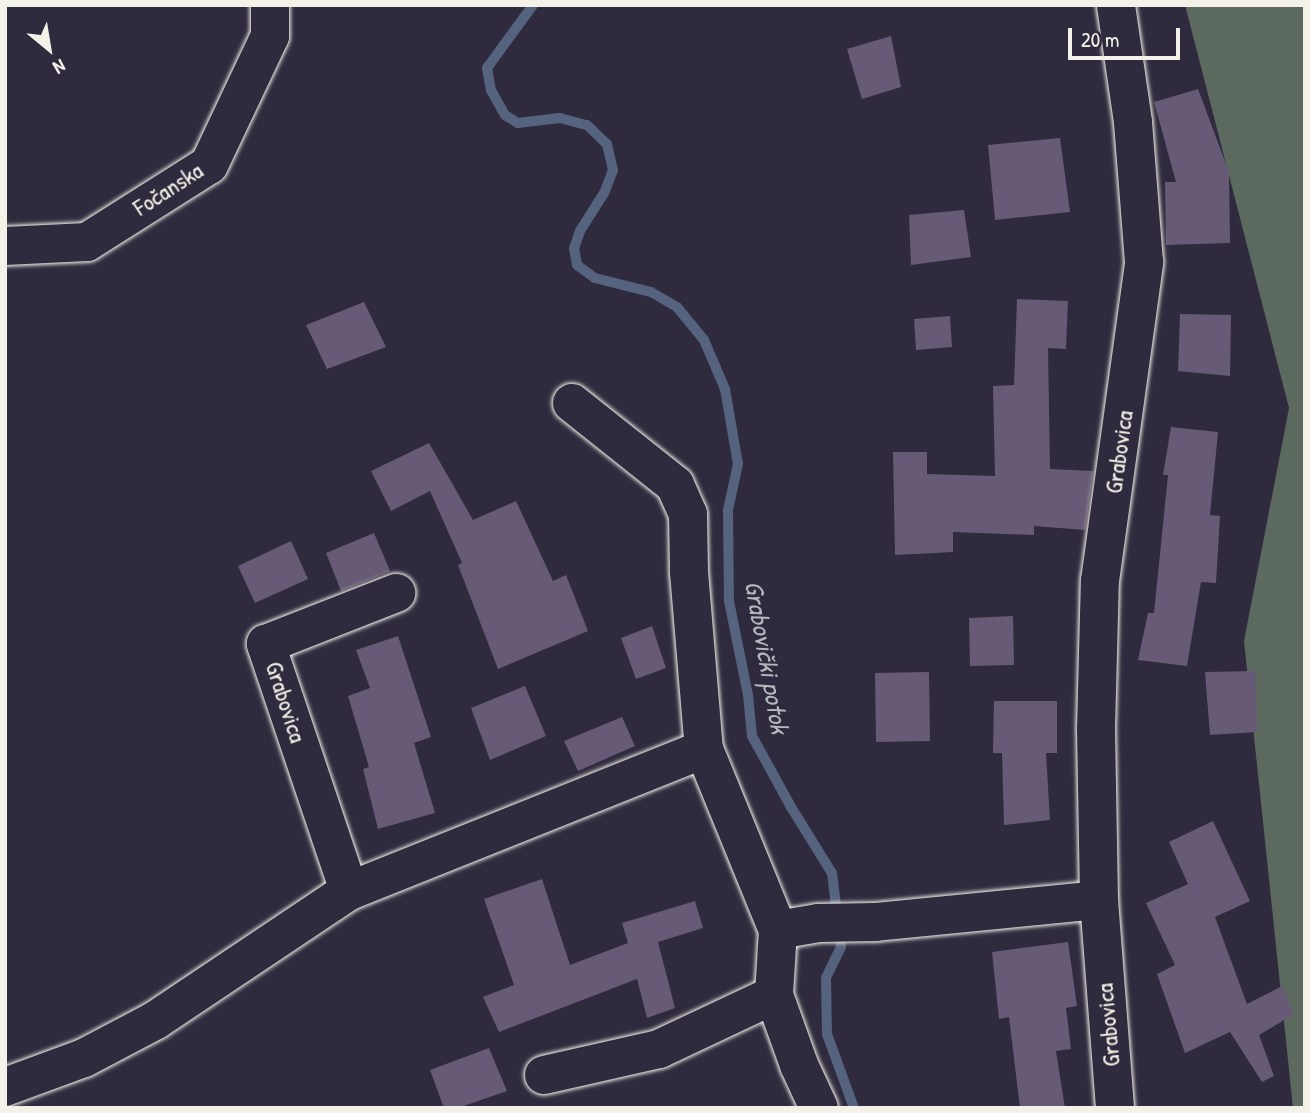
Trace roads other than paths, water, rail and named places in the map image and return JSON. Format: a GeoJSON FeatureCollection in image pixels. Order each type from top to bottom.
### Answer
{"type":"FeatureCollection","features":[{"type":"Feature","properties":{"kind":"street","name":"Fočanska"},"geometry":{"type":"LineString","coordinates":[[5,246],[87,242],[209,164],[270,36],[270,5]]}},
{"type":"Feature","properties":{"kind":"street","name":"Grabovica"},"geometry":{"type":"LineString","coordinates":[[1115,1108],[1098,901],[1096,729],[1100,581],[1144,262],[1133,122],[1116,5]]}},
{"type":"Feature","properties":{"kind":"street"},"geometry":{"type":"LineString","coordinates":[[572,403],[675,485],[688,514],[689,572],[704,749],[778,930],[774,995],[799,1065],[819,1108]]}},
{"type":"Feature","properties":{"kind":"street","name":"Grabovica"},"geometry":{"type":"LineString","coordinates":[[349,891],[266,644],[396,593]]}},
{"type":"Feature","properties":{"kind":"street"},"geometry":{"type":"LineString","coordinates":[[5,1087],[84,1058],[156,1020],[349,891],[704,749]]}},
{"type":"Feature","properties":{"kind":"street"},"geometry":{"type":"LineString","coordinates":[[778,930],[818,923],[875,922],[1098,901]]}},
{"type":"Feature","properties":{"kind":"street"},"geometry":{"type":"LineString","coordinates":[[544,1075],[659,1049],[774,995]]}},
{"type":"Feature","properties":{"kind":"waterway","name":"Grabovički potok"},"geometry":{"type":"LineString","coordinates":[[533,5],[487,68],[491,90],[505,115],[518,123],[560,118],[587,125],[607,144],[613,170],[604,193],[580,231],[574,248],[577,265],[595,278],[651,292],[677,307],[704,340],[725,389],[738,464],[728,510],[729,601],[748,695],[752,736],[791,807],[832,873],[841,947],[826,978],[827,1034],[854,1108]]}}]}
